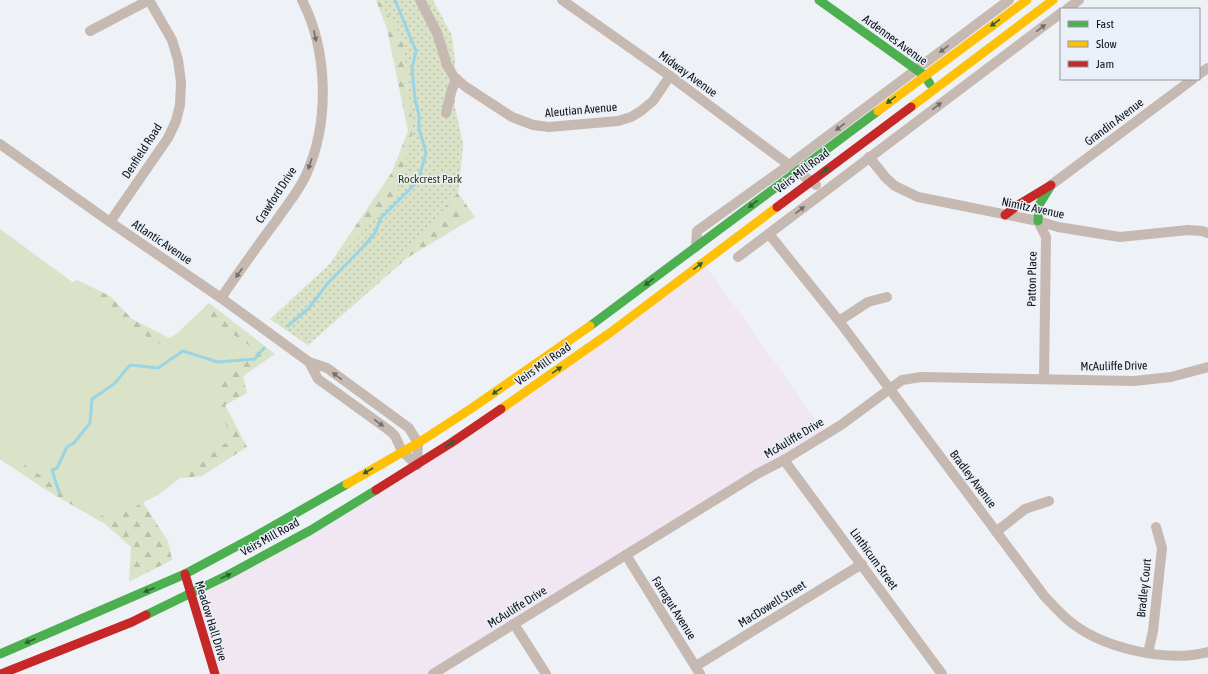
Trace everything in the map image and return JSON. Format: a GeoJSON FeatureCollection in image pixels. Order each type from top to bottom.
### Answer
{"type":"FeatureCollection","features":[{"type":"Feature","properties":{"kind":"main road","name":"Ardennes Avenue"},"geometry":{"type":"LineString","coordinates":[[819,0],[921,72],[934,88]]}},
{"type":"Feature","properties":{"kind":"main road","name":"Veirs Mill Road"},"geometry":{"type":"LineString","coordinates":[[921,72],[1027,0]]}},
{"type":"Feature","properties":{"kind":"main road","name":"Veirs Mill Road"},"geometry":{"type":"LineString","coordinates":[[2,674],[132,622],[261,558],[417,465],[518,398],[611,332],[1052,0]]}},
{"type":"Feature","properties":{"kind":"main road"},"geometry":{"type":"LineString","coordinates":[[1005,215],[1036,194],[1051,186]]}},
{"type":"Feature","properties":{"kind":"main road"},"geometry":{"type":"LineString","coordinates":[[1038,221],[1039,205],[1051,186]]}},
{"type":"Feature","properties":{"kind":"main road","name":"Veirs Mill Road"},"geometry":{"type":"LineString","coordinates":[[0,654],[185,574],[267,530],[418,443],[472,408],[602,318],[696,246]]}},
{"type":"Feature","properties":{"kind":"main road"},"geometry":{"type":"LineString","coordinates":[[602,318],[611,332]]}},
{"type":"Feature","properties":{"kind":"main road","name":"Meadow Hall Drive"},"geometry":{"type":"LineString","coordinates":[[185,574],[215,674]]}},
{"type":"Feature","properties":{"kind":"street"},"geometry":{"type":"LineString","coordinates":[[90,31],[149,0]]}},
{"type":"Feature","properties":{"kind":"street","name":"Denfield Road"},"geometry":{"type":"LineString","coordinates":[[110,222],[168,138],[176,121],[180,105],[181,82],[178,60],[172,40],[149,0]]}},
{"type":"Feature","properties":{"kind":"street","name":"Crawford Drive"},"geometry":{"type":"LineString","coordinates":[[221,298],[291,199],[306,175],[314,151],[322,113],[323,74],[314,31],[302,0]]}},
{"type":"Feature","properties":{"kind":"street","name":"Aleutian Avenue"},"geometry":{"type":"LineString","coordinates":[[420,0],[437,33],[447,65],[457,80],[512,117],[533,125],[549,127],[618,121],[631,117],[653,101],[670,76]]}},
{"type":"Feature","properties":{"kind":"street","name":"Midway Avenue"},"geometry":{"type":"LineString","coordinates":[[562,0],[670,76],[794,168]]}},
{"type":"Feature","properties":{"kind":"street","name":"Veirs Mill Road"},"geometry":{"type":"LineString","coordinates":[[696,246],[697,231],[794,168],[921,72],[1009,0]]}},
{"type":"Feature","properties":{"kind":"street"},"geometry":{"type":"LineString","coordinates":[[1068,8],[1079,0]]}},
{"type":"Feature","properties":{"kind":"street"},"geometry":{"type":"LineString","coordinates":[[738,257],[1060,14]]}},
{"type":"Feature","properties":{"kind":"street"},"geometry":{"type":"LineString","coordinates":[[446,113],[452,89],[457,80]]}},
{"type":"Feature","properties":{"kind":"street","name":"Grandin Avenue"},"geometry":{"type":"LineString","coordinates":[[1051,186],[1192,80]]}},
{"type":"Feature","properties":{"kind":"street","name":"Atlantic Avenue"},"geometry":{"type":"LineString","coordinates":[[0,144],[221,298],[308,362],[327,368],[409,428],[418,443]]}},
{"type":"Feature","properties":{"kind":"street","name":"Nimitz Avenue"},"geometry":{"type":"LineString","coordinates":[[869,157],[886,178],[895,186],[918,197],[1038,221],[1058,227],[1120,237],[1188,230],[1208,233]]}},
{"type":"Feature","properties":{"kind":"street"},"geometry":{"type":"LineString","coordinates":[[794,168],[823,192]]}},
{"type":"Feature","properties":{"kind":"street","name":"Patton Place"},"geometry":{"type":"LineString","coordinates":[[1038,221],[1046,237],[1044,379]]}},
{"type":"Feature","properties":{"kind":"street","name":"Bradley Avenue"},"geometry":{"type":"LineString","coordinates":[[769,234],[839,321],[1045,597],[1067,620],[1090,634],[1122,648],[1168,656],[1194,656],[1208,652]]}},
{"type":"Feature","properties":{"kind":"street"},"geometry":{"type":"LineString","coordinates":[[839,321],[868,302],[887,297]]}},
{"type":"Feature","properties":{"kind":"street","name":"Atlantic Avenue"},"geometry":{"type":"LineString","coordinates":[[308,362],[318,379],[390,431],[395,436],[402,452],[417,465]]}},
{"type":"Feature","properties":{"kind":"street","name":"McAuliffe Drive"},"geometry":{"type":"LineString","coordinates":[[433,674],[757,474],[784,460],[841,425],[889,388],[902,380],[921,377],[1134,381],[1171,377],[1208,367]]}},
{"type":"Feature","properties":{"kind":"street"},"geometry":{"type":"LineString","coordinates":[[349,401],[355,397],[363,395]]}},
{"type":"Feature","properties":{"kind":"street"},"geometry":{"type":"LineString","coordinates":[[417,465],[418,443]]}},
{"type":"Feature","properties":{"kind":"street","name":"Linthicum Street"},"geometry":{"type":"LineString","coordinates":[[784,460],[942,674]]}},
{"type":"Feature","properties":{"kind":"street"},"geometry":{"type":"LineString","coordinates":[[996,532],[1025,509],[1049,501]]}},
{"type":"Feature","properties":{"kind":"street","name":"Bradley Court"},"geometry":{"type":"LineString","coordinates":[[1148,653],[1153,631],[1162,548],[1156,527]]}},
{"type":"Feature","properties":{"kind":"street","name":"Farragut Avenue"},"geometry":{"type":"LineString","coordinates":[[626,555],[698,670]]}},
{"type":"Feature","properties":{"kind":"street","name":"MacDowell Street"},"geometry":{"type":"LineString","coordinates":[[698,670],[862,564]]}},
{"type":"Feature","properties":{"kind":"street"},"geometry":{"type":"LineString","coordinates":[[514,624],[546,674]]}},
{"type":"Feature","properties":{"kind":"shaded area"},"geometry":{"type":"Polygon","coordinates":[[[703,262],[826,434],[433,674],[215,674],[191,593],[417,465],[703,262]]]}},
{"type":"Feature","properties":{"kind":"green space","name":"Rockcrest Park"},"geometry":{"type":"Polygon","coordinates":[[[376,0],[408,0],[463,144],[458,193],[475,217],[407,258],[308,345],[270,319],[288,314],[329,265],[392,172],[408,131],[387,29],[376,0]]]}},
{"type":"Feature","properties":{"kind":"green space","name":"Rockcrest Park"},"geometry":{"type":"Polygon","coordinates":[[[379,0],[433,0],[452,36],[455,61],[455,107],[463,144],[458,193],[407,250],[308,345],[270,319],[356,240],[397,194],[413,130],[403,39],[379,0]]]}},
{"type":"Feature","properties":{"kind":"green space"},"geometry":{"type":"Polygon","coordinates":[[[0,229],[157,344],[209,318],[250,346],[214,388],[231,439],[158,495],[109,520],[0,449],[0,229]]]}},
{"type":"Feature","properties":{"kind":"green space"},"geometry":{"type":"Polygon","coordinates":[[[77,280],[110,296],[132,319],[171,339],[209,303],[275,354],[243,376],[247,393],[225,405],[247,447],[202,476],[182,478],[167,469],[122,471],[168,541],[172,560],[129,582],[131,547],[105,524],[46,490],[0,459],[0,409],[52,293],[77,280]]]}},
{"type":"Feature","properties":{"kind":"waterway"},"geometry":{"type":"LineString","coordinates":[[288,326],[309,308],[328,283],[375,233],[381,218],[418,181],[426,153],[419,128],[419,116],[415,98],[412,69],[416,51],[395,0]]}},
{"type":"Feature","properties":{"kind":"waterway"},"geometry":{"type":"LineString","coordinates":[[59,492],[52,470],[57,468],[67,447],[74,443],[90,423],[92,399],[114,384],[130,365],[158,368],[183,351],[218,362],[255,359],[264,348]]}},
{"type":"Feature","properties":{"kind":"traffic: fast"},"geometry":{"type":"LineString","coordinates":[[819,0],[924,75],[930,84]]}},
{"type":"Feature","properties":{"kind":"traffic: fast"},"geometry":{"type":"LineString","coordinates":[[590,326],[878,111]]}},
{"type":"Feature","properties":{"kind":"traffic: fast"},"geometry":{"type":"LineString","coordinates":[[1038,221],[1039,205],[1050,187]]}},
{"type":"Feature","properties":{"kind":"traffic: fast"},"geometry":{"type":"LineString","coordinates":[[0,654],[185,574],[347,484]]}},
{"type":"Feature","properties":{"kind":"traffic: fast"},"geometry":{"type":"LineString","coordinates":[[146,615],[228,575],[311,530],[376,490]]}},
{"type":"Feature","properties":{"kind":"traffic: slow"},"geometry":{"type":"LineString","coordinates":[[878,111],[1027,0]]}},
{"type":"Feature","properties":{"kind":"traffic: slow"},"geometry":{"type":"LineString","coordinates":[[911,107],[1053,0]]}},
{"type":"Feature","properties":{"kind":"traffic: slow"},"geometry":{"type":"LineString","coordinates":[[501,409],[611,332],[777,207]]}},
{"type":"Feature","properties":{"kind":"traffic: slow"},"geometry":{"type":"LineString","coordinates":[[347,484],[418,443],[472,408],[590,326]]}},
{"type":"Feature","properties":{"kind":"traffic: jam"},"geometry":{"type":"LineString","coordinates":[[777,207],[911,107]]}},
{"type":"Feature","properties":{"kind":"traffic: jam"},"geometry":{"type":"LineString","coordinates":[[1005,215],[1018,205],[1051,185]]}},
{"type":"Feature","properties":{"kind":"traffic: jam"},"geometry":{"type":"LineString","coordinates":[[376,490],[451,443],[501,409]]}},
{"type":"Feature","properties":{"kind":"traffic: jam"},"geometry":{"type":"LineString","coordinates":[[185,574],[215,674]]}},
{"type":"Feature","properties":{"kind":"traffic: jam"},"geometry":{"type":"LineString","coordinates":[[1,674],[132,622],[146,615]]}}]}
